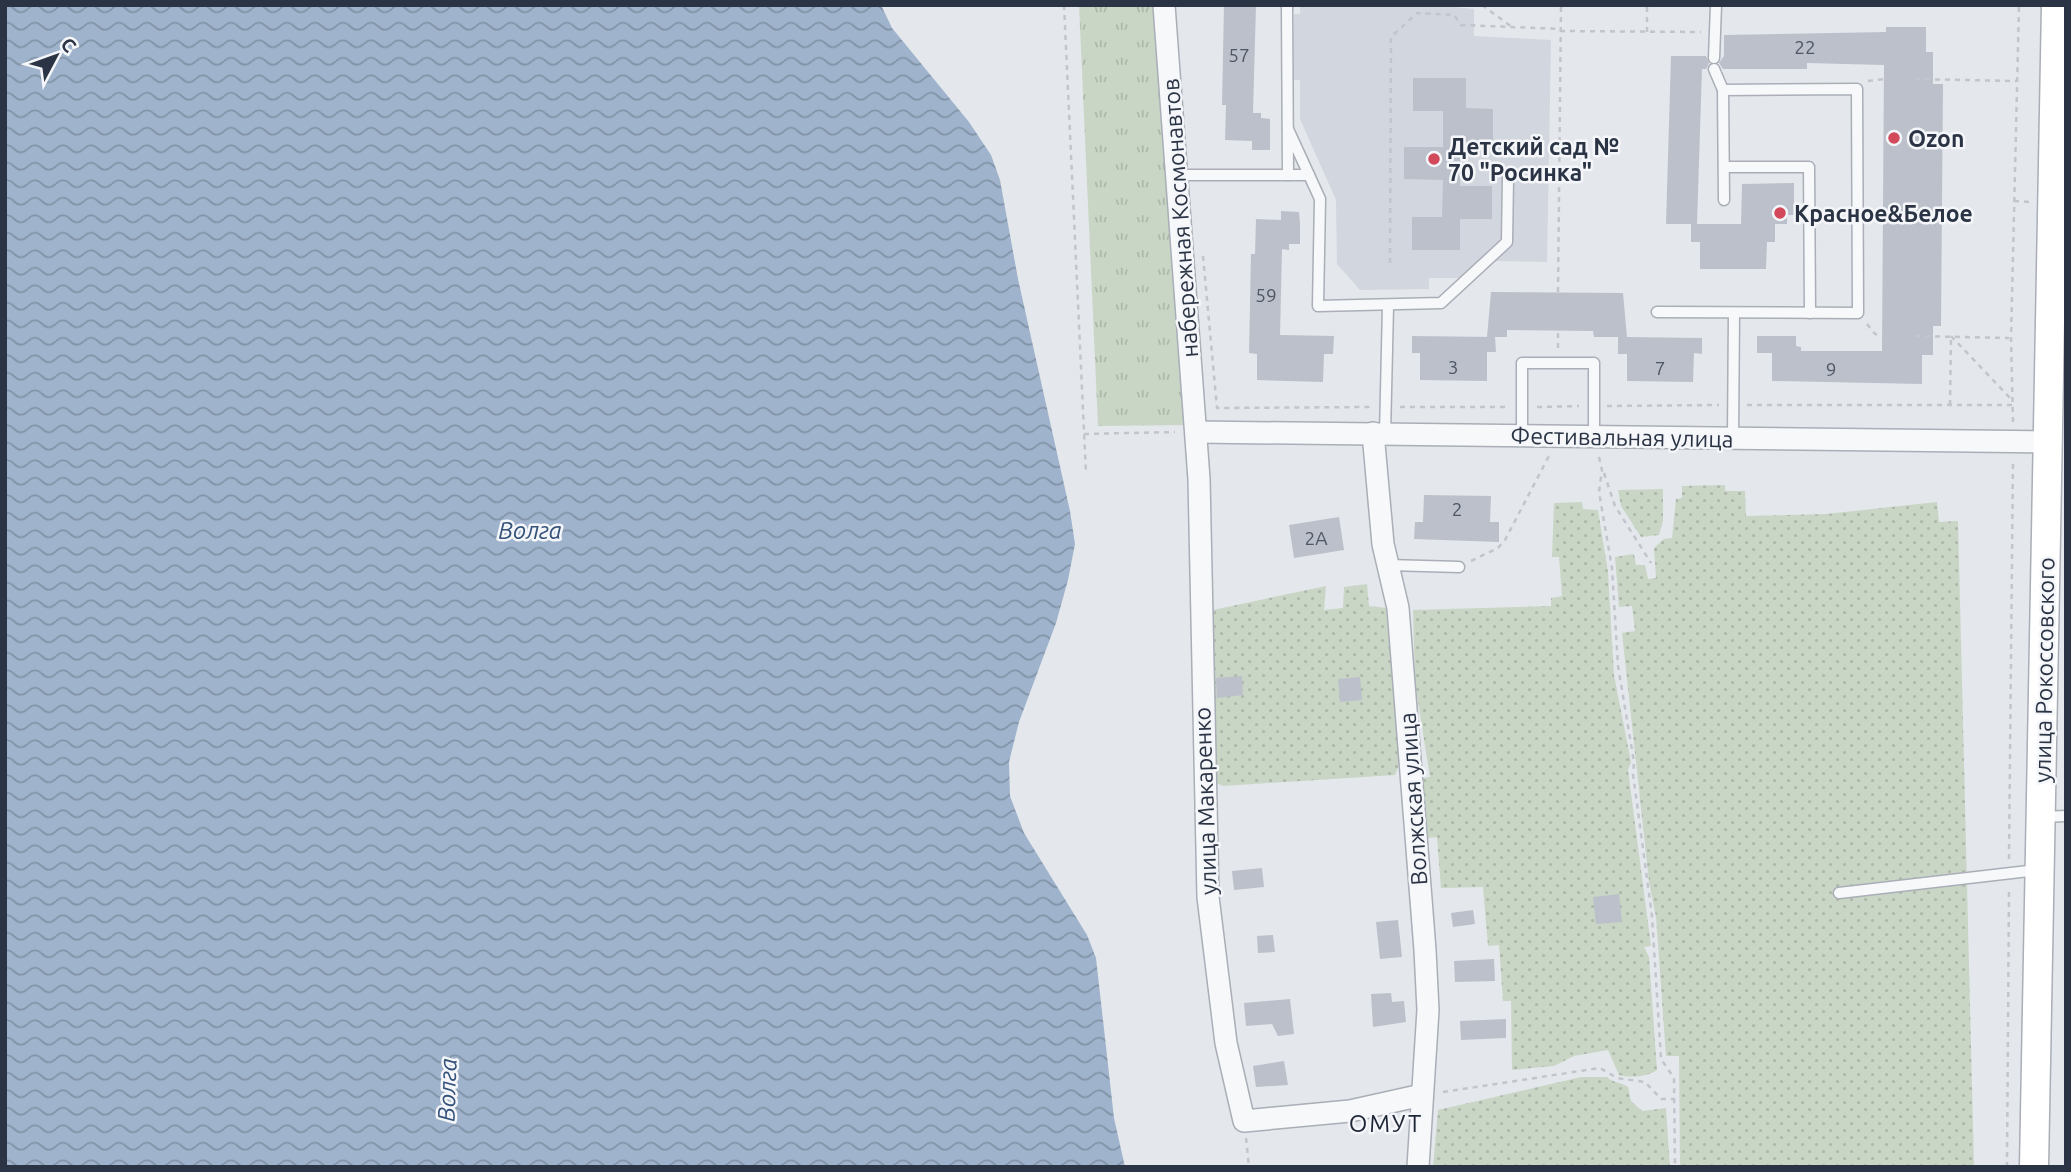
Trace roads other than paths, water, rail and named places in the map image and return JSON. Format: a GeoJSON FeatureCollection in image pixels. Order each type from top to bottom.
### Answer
{"type":"FeatureCollection","features":[{"type":"Feature","properties":{"kind":"street","name":"набережная Космонавтов"},"geometry":{"type":"LineString","coordinates":[[1164,5],[1196,432]]}},
{"type":"Feature","properties":{"kind":"street","name":"улица Рокоссовского"},"geometry":{"type":"LineString","coordinates":[[2034,1167],[2040,870],[2053,817],[2052,442],[2057,370],[2056,5]]}},
{"type":"Feature","properties":{"kind":"street","name":"Фестивальная улица"},"geometry":{"type":"LineString","coordinates":[[1196,432],[2052,442]]}},
{"type":"Feature","properties":{"kind":"street","name":"улица Макаренко"},"geometry":{"type":"LineString","coordinates":[[1196,432],[1208,897],[1224,1030],[1244,1121],[1350,1111],[1422,1095]]}},
{"type":"Feature","properties":{"kind":"street","name":"Волжская улица"},"geometry":{"type":"LineString","coordinates":[[1379,434],[1383,544],[1398,608],[1425,950],[1428,1010],[1418,1167]]}},
{"type":"Feature","properties":{"kind":"lane"},"geometry":{"type":"LineString","coordinates":[[1287,5],[1288,175]]}},
{"type":"Feature","properties":{"kind":"lane"},"geometry":{"type":"LineString","coordinates":[[1716,5],[1714,64],[1723,90],[1724,200]]}},
{"type":"Feature","properties":{"kind":"lane"},"geometry":{"type":"LineString","coordinates":[[1657,312],[1858,313],[1857,89],[1723,90]]}},
{"type":"Feature","properties":{"kind":"lane"},"geometry":{"type":"LineString","coordinates":[[1288,129],[1320,199],[1318,306],[1441,303],[1507,242],[1508,177]]}},
{"type":"Feature","properties":{"kind":"lane"},"geometry":{"type":"LineString","coordinates":[[1724,167],[1809,167],[1810,313]]}},
{"type":"Feature","properties":{"kind":"lane"},"geometry":{"type":"LineString","coordinates":[[1177,175],[1309,175]]}},
{"type":"Feature","properties":{"kind":"lane"},"geometry":{"type":"LineString","coordinates":[[1379,434],[1384,407],[1388,306]]}},
{"type":"Feature","properties":{"kind":"lane"},"geometry":{"type":"LineString","coordinates":[[1733,438],[1734,313]]}},
{"type":"Feature","properties":{"kind":"lane"},"geometry":{"type":"LineString","coordinates":[[1522,435],[1522,363],[1594,363],[1594,436]]}},
{"type":"Feature","properties":{"kind":"lane"},"geometry":{"type":"LineString","coordinates":[[1388,565],[1459,567]]}},
{"type":"Feature","properties":{"kind":"lane"},"geometry":{"type":"LineString","coordinates":[[1839,893],[2009,871],[2040,870]]}},
{"type":"Feature","properties":{"kind":"water","name":"Волга"},"geometry":{"type":"Polygon","coordinates":[[[5,5],[881,5],[892,28],[969,122],[991,155],[1000,180],[1018,279],[1070,511],[1075,544],[1068,580],[1056,623],[1019,722],[1009,762],[1010,796],[1024,833],[1087,935],[1096,958],[1114,1118],[1125,1167],[5,1167],[5,5]]]}},
{"type":"Feature","properties":{"kind":"place","name":"Ozon"},"geometry":{"type":"Point","coordinates":[1894,138]}},
{"type":"Feature","properties":{"kind":"place","name":"Детский сад № 70 \"Росинка\""},"geometry":{"type":"Point","coordinates":[1434,159]}},
{"type":"Feature","properties":{"kind":"place","name":"Красное&Белое"},"geometry":{"type":"Point","coordinates":[1780,213]}},
{"type":"Feature","properties":{"kind":"district","name":"ОМУТ"},"geometry":{"type":"Point","coordinates":[1386,1123]}}]}
